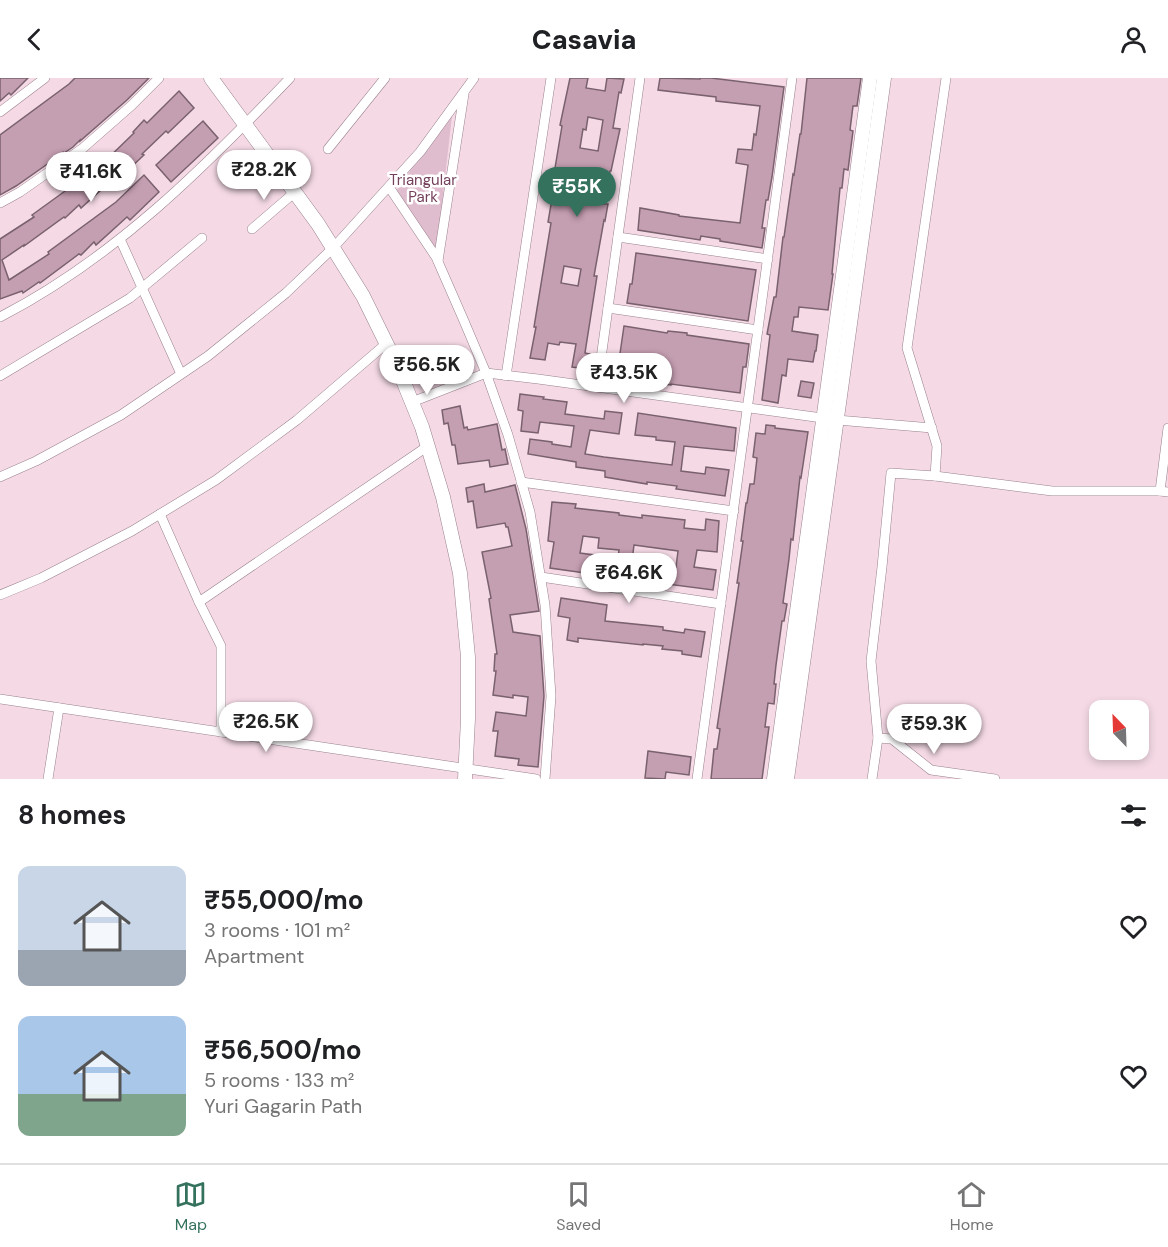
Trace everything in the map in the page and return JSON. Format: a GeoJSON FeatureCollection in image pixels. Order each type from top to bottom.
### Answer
{"type":"FeatureCollection","features":[{"type":"Feature","properties":{"kind":"street"},"geometry":{"type":"LineString","coordinates":[[0,112],[45,78]]}},
{"type":"Feature","properties":{"kind":"street"},"geometry":{"type":"LineString","coordinates":[[0,204],[83,148],[159,78]]}},
{"type":"Feature","properties":{"kind":"street"},"geometry":{"type":"LineString","coordinates":[[211,78],[318,224],[363,296],[387,343],[412,402],[443,497],[460,573],[468,657],[465,774]]}},
{"type":"Feature","properties":{"kind":"street"},"geometry":{"type":"LineString","coordinates":[[0,317],[90,262],[150,215],[290,78]]}},
{"type":"Feature","properties":{"kind":"street"},"geometry":{"type":"LineString","coordinates":[[328,149],[385,78]]}},
{"type":"Feature","properties":{"kind":"street"},"geometry":{"type":"LineString","coordinates":[[506,376],[550,78]]}},
{"type":"Feature","properties":{"kind":"street"},"geometry":{"type":"LineString","coordinates":[[597,387],[640,78]]}},
{"type":"Feature","properties":{"kind":"street"},"geometry":{"type":"LineString","coordinates":[[698,779],[792,78]]}},
{"type":"Feature","properties":{"kind":"street"},"geometry":{"type":"LineString","coordinates":[[787,779],[870,78]]}},
{"type":"Feature","properties":{"kind":"street"},"geometry":{"type":"LineString","coordinates":[[774,779],[884,78]]}},
{"type":"Feature","properties":{"kind":"street"},"geometry":{"type":"LineString","coordinates":[[935,476],[937,446],[908,348],[946,78]]}},
{"type":"Feature","properties":{"kind":"street"},"geometry":{"type":"LineString","coordinates":[[0,477],[36,461],[121,415],[208,356],[286,293],[333,248],[420,152],[472,79]]}},
{"type":"Feature","properties":{"kind":"street"},"geometry":{"type":"LineString","coordinates":[[438,262],[464,92]]}},
{"type":"Feature","properties":{"kind":"street"},"geometry":{"type":"LineString","coordinates":[[389,187],[436,257],[486,374],[508,435],[530,512],[545,605],[550,696],[545,779]]}},
{"type":"Feature","properties":{"kind":"street"},"geometry":{"type":"LineString","coordinates":[[252,229],[294,192]]}},
{"type":"Feature","properties":{"kind":"street"},"geometry":{"type":"LineString","coordinates":[[618,237],[768,259]]}},
{"type":"Feature","properties":{"kind":"street"},"geometry":{"type":"LineString","coordinates":[[0,376],[130,298],[202,238]]}},
{"type":"Feature","properties":{"kind":"street"},"geometry":{"type":"LineString","coordinates":[[120,239],[182,374]]}},
{"type":"Feature","properties":{"kind":"street"},"geometry":{"type":"LineString","coordinates":[[608,308],[758,330]]}},
{"type":"Feature","properties":{"kind":"street"},"geometry":{"type":"LineString","coordinates":[[0,595],[41,578],[132,531],[216,480],[297,420],[387,343]]}},
{"type":"Feature","properties":{"kind":"street"},"geometry":{"type":"LineString","coordinates":[[412,402],[486,374],[830,419],[932,428]]}},
{"type":"Feature","properties":{"kind":"street"},"geometry":{"type":"LineString","coordinates":[[872,779],[878,738],[871,661],[891,472],[1052,491],[1164,492],[1168,428]]}},
{"type":"Feature","properties":{"kind":"street"},"geometry":{"type":"LineString","coordinates":[[199,602],[428,446]]}},
{"type":"Feature","properties":{"kind":"street"},"geometry":{"type":"LineString","coordinates":[[521,482],[734,511]]}},
{"type":"Feature","properties":{"kind":"street"},"geometry":{"type":"LineString","coordinates":[[160,514],[221,646],[221,732]]}},
{"type":"Feature","properties":{"kind":"street"},"geometry":{"type":"LineString","coordinates":[[540,577],[721,604]]}},
{"type":"Feature","properties":{"kind":"street"},"geometry":{"type":"LineString","coordinates":[[0,699],[221,732],[465,774],[536,779]]}},
{"type":"Feature","properties":{"kind":"street"},"geometry":{"type":"LineString","coordinates":[[48,779],[60,708]]}},
{"type":"Feature","properties":{"kind":"street"},"geometry":{"type":"LineString","coordinates":[[878,738],[892,740],[931,770],[994,779]]}},
{"type":"Feature","properties":{"kind":"green space","name":"Triangular Park"},"geometry":{"type":"Polygon","coordinates":[[[453,107],[436,257],[397,190],[453,107]]]}},
{"type":"Feature","properties":{"kind":"building"},"geometry":{"type":"Polygon","coordinates":[[[0,78],[28,78],[11,95],[9,93],[0,101],[0,78]]]}},
{"type":"Feature","properties":{"kind":"building"},"geometry":{"type":"Polygon","coordinates":[[[75,78],[149,78],[73,147],[0,195],[0,135],[75,78]]]}},
{"type":"Feature","properties":{"kind":"building"},"geometry":{"type":"Polygon","coordinates":[[[570,78],[588,78],[586,88],[605,91],[607,78],[624,79],[621,93],[619,92],[613,128],[620,129],[604,204],[608,204],[594,276],[597,276],[585,353],[590,354],[587,369],[572,367],[576,344],[548,343],[545,360],[530,358],[551,223],[548,222],[552,199],[550,198],[562,126],[560,125],[570,78]],[[588,117],[586,130],[583,129],[580,148],[598,151],[603,120],[588,117]],[[564,266],[561,283],[578,286],[581,269],[564,266]]]}},
{"type":"Feature","properties":{"kind":"building"},"geometry":{"type":"Polygon","coordinates":[[[660,78],[711,78],[784,87],[772,177],[762,228],[765,228],[762,248],[701,236],[700,240],[638,230],[640,208],[679,216],[740,223],[748,165],[736,163],[738,149],[752,150],[754,134],[756,135],[760,106],[716,101],[716,97],[658,90],[660,78]]]}},
{"type":"Feature","properties":{"kind":"building"},"geometry":{"type":"Polygon","coordinates":[[[807,78],[861,78],[857,106],[853,106],[850,130],[853,131],[848,170],[844,169],[842,188],[840,188],[828,310],[799,307],[798,317],[794,317],[792,331],[818,335],[816,351],[813,362],[788,359],[786,376],[782,375],[778,403],[762,400],[770,335],[767,334],[774,297],[776,297],[783,237],[801,134],[807,78]]]}},
{"type":"Feature","properties":{"kind":"building"},"geometry":{"type":"Polygon","coordinates":[[[179,91],[194,108],[168,133],[166,131],[114,183],[112,180],[81,208],[79,205],[65,218],[2,260],[9,280],[49,254],[48,252],[116,202],[144,175],[159,192],[130,220],[127,217],[96,245],[94,242],[81,255],[79,254],[40,283],[23,293],[22,291],[0,299],[0,239],[34,217],[32,215],[101,165],[144,120],[147,123],[179,91]]]}},
{"type":"Feature","properties":{"kind":"building"},"geometry":{"type":"Polygon","coordinates":[[[203,121],[218,138],[171,182],[156,165],[203,121]]]}},
{"type":"Feature","properties":{"kind":"building"},"geometry":{"type":"Polygon","coordinates":[[[636,253],[756,270],[748,321],[627,303],[636,253]]]}},
{"type":"Feature","properties":{"kind":"building"},"geometry":{"type":"Polygon","coordinates":[[[624,326],[667,333],[668,331],[687,333],[687,335],[749,344],[740,393],[653,383],[653,379],[617,374],[624,326]]]}},
{"type":"Feature","properties":{"kind":"building"},"geometry":{"type":"Polygon","coordinates":[[[801,381],[814,383],[811,398],[798,396],[801,381]]]}},
{"type":"Feature","properties":{"kind":"building"},"geometry":{"type":"Polygon","coordinates":[[[520,394],[567,402],[565,414],[604,419],[605,411],[622,413],[619,434],[590,430],[585,454],[604,457],[672,465],[675,442],[635,435],[638,413],[736,428],[734,451],[684,446],[681,471],[705,474],[706,467],[729,470],[725,496],[676,489],[677,486],[605,477],[605,471],[576,467],[576,462],[528,454],[530,439],[571,447],[574,426],[540,422],[538,433],[521,431],[523,411],[518,410],[520,394]]]}},
{"type":"Feature","properties":{"kind":"building"},"geometry":{"type":"Polygon","coordinates":[[[460,406],[464,428],[467,427],[468,430],[497,424],[502,450],[505,449],[508,464],[490,467],[489,460],[458,464],[455,445],[452,445],[448,423],[444,424],[442,410],[460,406]]]}},
{"type":"Feature","properties":{"kind":"building"},"geometry":{"type":"Polygon","coordinates":[[[766,425],[808,432],[783,603],[787,604],[784,621],[782,621],[776,665],[774,704],[768,703],[765,727],[769,727],[762,779],[711,779],[714,749],[717,749],[720,729],[717,728],[739,583],[737,583],[746,503],[750,484],[754,484],[757,458],[753,457],[756,433],[765,434],[766,425]]]}},
{"type":"Feature","properties":{"kind":"building"},"geometry":{"type":"Polygon","coordinates":[[[484,484],[485,492],[515,485],[526,529],[539,611],[510,615],[513,632],[540,636],[544,696],[538,767],[518,765],[519,759],[495,756],[498,731],[493,731],[496,712],[526,716],[528,697],[513,695],[513,698],[493,695],[496,671],[494,671],[495,654],[497,654],[489,599],[491,598],[482,552],[512,546],[505,523],[477,528],[473,501],[468,502],[466,488],[484,484]]]}},
{"type":"Feature","properties":{"kind":"building"},"geometry":{"type":"Polygon","coordinates":[[[552,502],[576,504],[575,508],[619,513],[619,515],[685,520],[684,528],[705,530],[706,519],[719,521],[717,552],[697,550],[694,567],[716,570],[713,590],[652,582],[652,584],[615,581],[619,550],[598,548],[599,538],[583,536],[580,553],[602,556],[599,575],[550,568],[554,542],[548,541],[552,502]],[[634,545],[632,561],[676,567],[678,551],[634,545]]]}},
{"type":"Feature","properties":{"kind":"building"},"geometry":{"type":"Polygon","coordinates":[[[561,598],[607,605],[605,621],[663,627],[663,630],[684,633],[685,629],[705,632],[701,657],[682,654],[682,651],[662,649],[663,646],[578,638],[578,642],[567,640],[570,618],[558,616],[561,598]]]}},
{"type":"Feature","properties":{"kind":"building"},"geometry":{"type":"Polygon","coordinates":[[[648,751],[691,757],[689,775],[666,772],[665,779],[645,778],[648,751]]]}}]}
